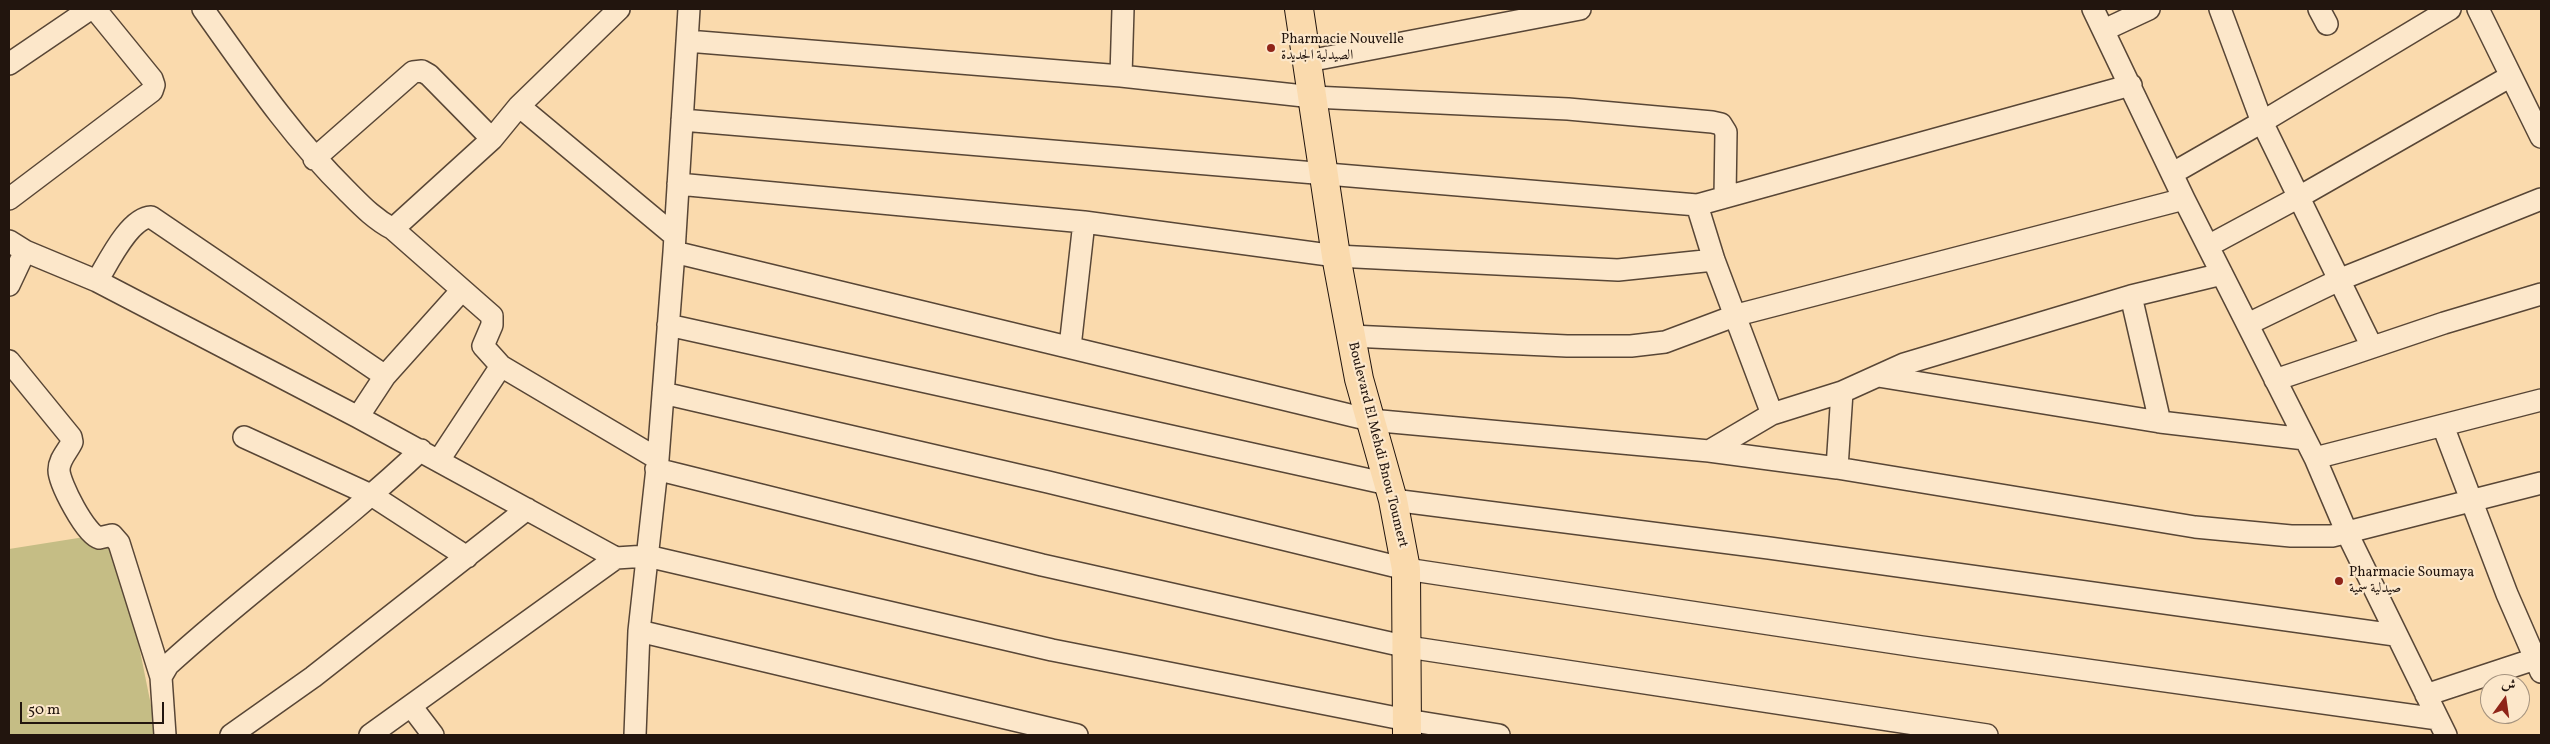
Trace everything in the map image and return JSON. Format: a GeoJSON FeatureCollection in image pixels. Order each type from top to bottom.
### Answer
{"type":"FeatureCollection","features":[{"type":"Feature","properties":{"kind":"main road","name":"Boulevard El Mehdi Bnou Toumert"},"geometry":{"type":"LineString","coordinates":[[1299,9],[1336,256],[1351,336],[1370,420],[1390,492],[1406,569],[1408,647],[1407,727]]}},
{"type":"Feature","properties":{"kind":"street"},"geometry":{"type":"LineString","coordinates":[[9,64],[90,9]]}},
{"type":"Feature","properties":{"kind":"street"},"geometry":{"type":"LineString","coordinates":[[9,199],[152,91],[154,85],[152,79],[95,9]]}},
{"type":"Feature","properties":{"kind":"street"},"geometry":{"type":"LineString","coordinates":[[203,9],[267,99],[314,159],[379,222],[393,229],[492,316],[492,325],[483,346],[501,366],[657,464],[1042,564],[1408,647],[1987,735]]}},
{"type":"Feature","properties":{"kind":"street"},"geometry":{"type":"LineString","coordinates":[[393,229],[492,139],[519,106],[619,9]]}},
{"type":"Feature","properties":{"kind":"street"},"geometry":{"type":"LineString","coordinates":[[635,735],[639,632],[663,393],[689,9]]}},
{"type":"Feature","properties":{"kind":"street"},"geometry":{"type":"LineString","coordinates":[[1121,76],[1123,9]]}},
{"type":"Feature","properties":{"kind":"street"},"geometry":{"type":"LineString","coordinates":[[1308,61],[1580,9]]}},
{"type":"Feature","properties":{"kind":"street"},"geometry":{"type":"LineString","coordinates":[[2093,9],[2184,199],[2315,458],[2346,533],[2395,636],[2442,727]]}},
{"type":"Feature","properties":{"kind":"street"},"geometry":{"type":"LineString","coordinates":[[2104,30],[2150,9]]}},
{"type":"Feature","properties":{"kind":"street"},"geometry":{"type":"LineString","coordinates":[[2220,9],[2262,122],[2341,279],[2372,347]]}},
{"type":"Feature","properties":{"kind":"street"},"geometry":{"type":"LineString","coordinates":[[2173,173],[2450,9]]}},
{"type":"Feature","properties":{"kind":"street"},"geometry":{"type":"LineString","coordinates":[[2478,9],[2541,137]]}},
{"type":"Feature","properties":{"kind":"street"},"geometry":{"type":"LineString","coordinates":[[687,41],[1121,76],[1313,97],[1568,109],[1712,122],[1721,124],[1726,132],[1724,197]]}},
{"type":"Feature","properties":{"kind":"street"},"geometry":{"type":"LineString","coordinates":[[314,159],[414,72],[422,71],[429,74],[492,139]]}},
{"type":"Feature","properties":{"kind":"street"},"geometry":{"type":"LineString","coordinates":[[2208,246],[2299,197],[2511,76]]}},
{"type":"Feature","properties":{"kind":"street"},"geometry":{"type":"LineString","coordinates":[[682,120],[1697,205],[2131,85]]}},
{"type":"Feature","properties":{"kind":"street"},"geometry":{"type":"LineString","coordinates":[[519,106],[674,244],[1070,347],[1370,420],[1709,451],[1837,468],[2195,526],[2291,536],[2317,537],[2346,533],[2541,483]]}},
{"type":"Feature","properties":{"kind":"street"},"geometry":{"type":"LineString","coordinates":[[678,184],[1084,222],[1336,256],[1618,270],[1714,260]]}},
{"type":"Feature","properties":{"kind":"street"},"geometry":{"type":"LineString","coordinates":[[1351,336],[1566,346],[1631,346],[1664,342],[1736,315],[2184,199]]}},
{"type":"Feature","properties":{"kind":"street"},"geometry":{"type":"LineString","coordinates":[[2248,324],[2341,279],[2541,199]]}},
{"type":"Feature","properties":{"kind":"street"},"geometry":{"type":"LineString","coordinates":[[1697,205],[1714,260],[1772,414]]}},
{"type":"Feature","properties":{"kind":"street"},"geometry":{"type":"LineString","coordinates":[[97,281],[134,224],[144,217],[152,217],[385,376]]}},
{"type":"Feature","properties":{"kind":"street"},"geometry":{"type":"LineString","coordinates":[[1070,347],[1084,222]]}},
{"type":"Feature","properties":{"kind":"street"},"geometry":{"type":"LineString","coordinates":[[9,285],[17,246],[97,281],[430,455],[616,558]]}},
{"type":"Feature","properties":{"kind":"street"},"geometry":{"type":"LineString","coordinates":[[1709,451],[1772,414],[1842,392],[1904,364],[2131,296],[2222,274]]}},
{"type":"Feature","properties":{"kind":"street"},"geometry":{"type":"LineString","coordinates":[[358,417],[385,376],[462,290]]}},
{"type":"Feature","properties":{"kind":"street"},"geometry":{"type":"LineString","coordinates":[[2275,380],[2444,323],[2541,294]]}},
{"type":"Feature","properties":{"kind":"street"},"geometry":{"type":"LineString","coordinates":[[2131,296],[2160,422]]}},
{"type":"Feature","properties":{"kind":"street"},"geometry":{"type":"LineString","coordinates":[[668,325],[1390,492],[1769,548],[2395,636]]}},
{"type":"Feature","properties":{"kind":"street"},"geometry":{"type":"LineString","coordinates":[[9,360],[71,437],[72,442],[60,462],[60,479],[86,530],[98,538],[112,535],[119,544],[161,677],[165,735]]}},
{"type":"Feature","properties":{"kind":"street"},"geometry":{"type":"LineString","coordinates":[[161,677],[168,665],[282,568],[373,496],[430,455],[501,366]]}},
{"type":"Feature","properties":{"kind":"street"},"geometry":{"type":"LineString","coordinates":[[1878,376],[2160,422],[2305,439]]}},
{"type":"Feature","properties":{"kind":"street"},"geometry":{"type":"LineString","coordinates":[[1837,468],[1842,392]]}},
{"type":"Feature","properties":{"kind":"street"},"geometry":{"type":"LineString","coordinates":[[663,393],[1048,482],[1406,569],[2442,727]]}},
{"type":"Feature","properties":{"kind":"street"},"geometry":{"type":"LineString","coordinates":[[2315,458],[2541,400]]}},
{"type":"Feature","properties":{"kind":"street"},"geometry":{"type":"LineString","coordinates":[[2426,696],[2539,662],[2469,500],[2443,426]]}},
{"type":"Feature","properties":{"kind":"street"},"geometry":{"type":"LineString","coordinates":[[244,437],[373,496],[467,557]]}},
{"type":"Feature","properties":{"kind":"street"},"geometry":{"type":"LineString","coordinates":[[230,735],[313,677],[527,509]]}},
{"type":"Feature","properties":{"kind":"street"},"geometry":{"type":"LineString","coordinates":[[370,735],[616,558],[647,556],[1052,650],[1407,727],[1500,735]]}},
{"type":"Feature","properties":{"kind":"street"},"geometry":{"type":"LineString","coordinates":[[639,632],[1077,735]]}},
{"type":"Feature","properties":{"kind":"street"},"geometry":{"type":"LineString","coordinates":[[411,706],[433,735]]}},
{"type":"Feature","properties":{"kind":"shaded area"},"geometry":{"type":"Polygon","coordinates":[[[116,532],[157,735],[9,735],[9,549],[116,532]]]}},
{"type":"Feature","properties":{"kind":"place","name":"Pharmacie Nouvelle الصيدلية الجديدة"},"geometry":{"type":"Point","coordinates":[1271,48]}},
{"type":"Feature","properties":{"kind":"place","name":"Pharmacie Soumaya صيدلية سمية"},"geometry":{"type":"Point","coordinates":[2339,581]}}]}
